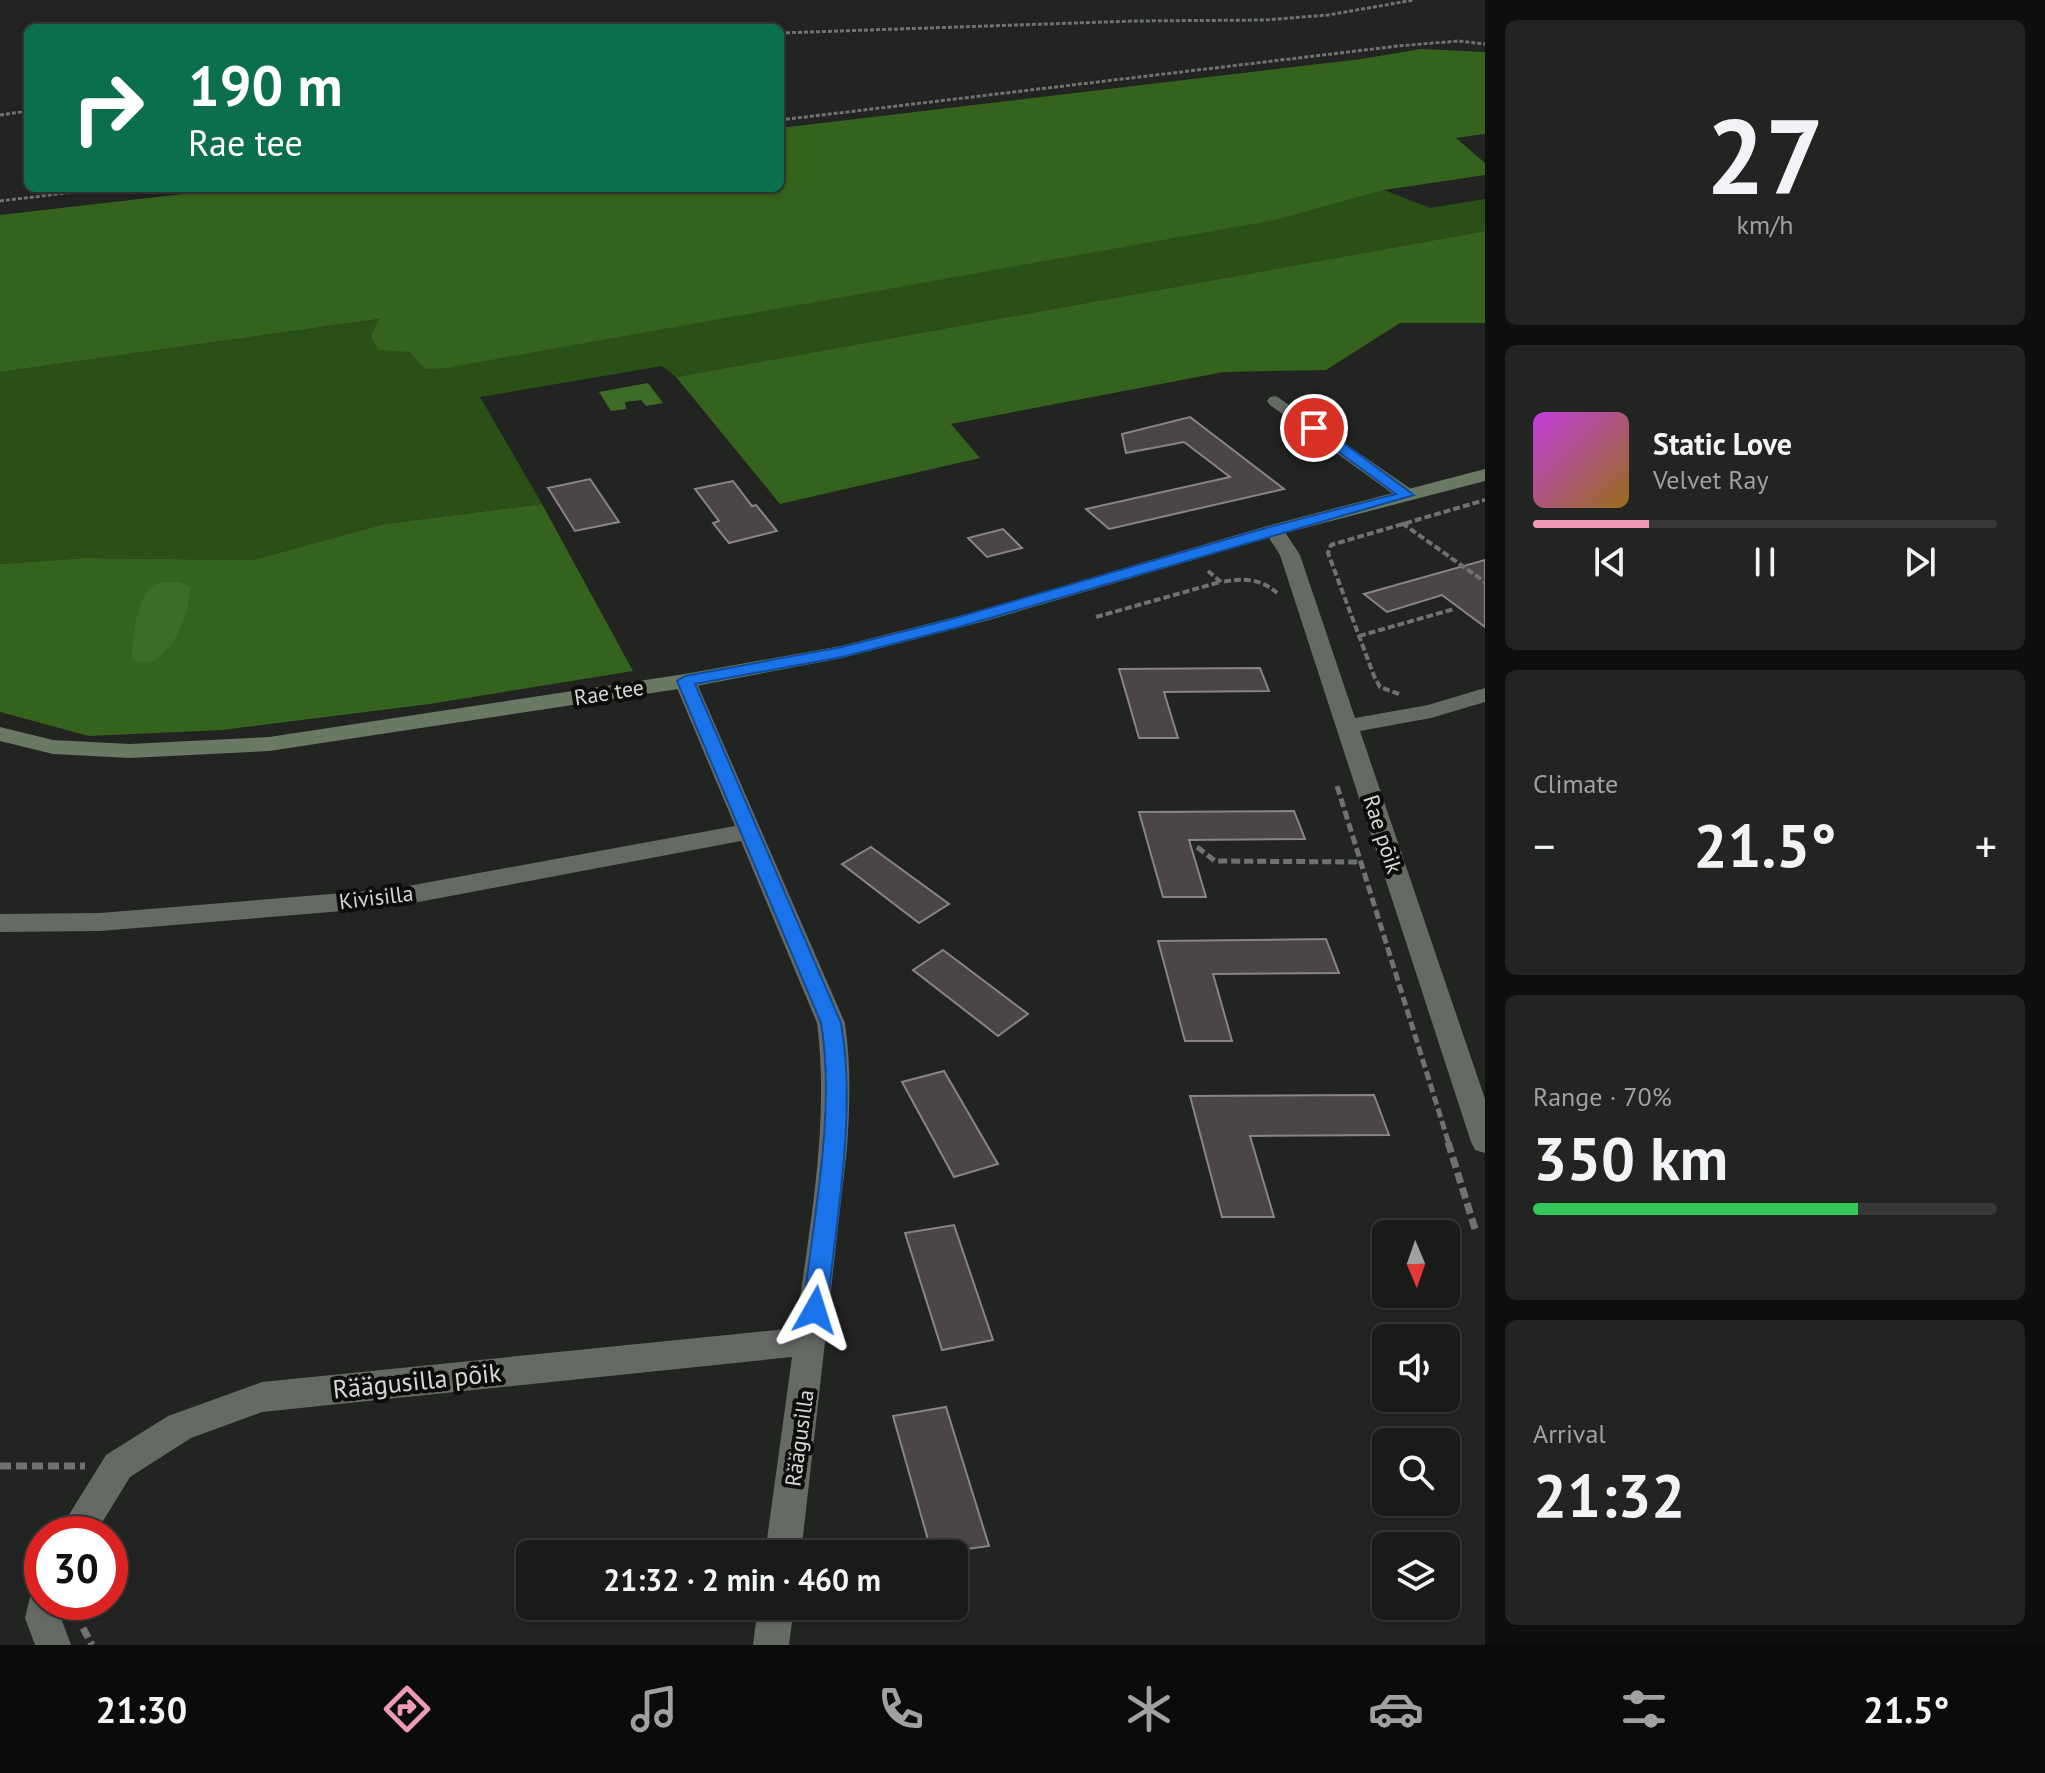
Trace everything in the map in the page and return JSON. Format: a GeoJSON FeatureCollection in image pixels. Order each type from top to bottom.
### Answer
{"type":"FeatureCollection","features":[{"type":"Feature","properties":{"kind":"street"},"geometry":{"type":"LineString","coordinates":[[1276,401],[1407,495]]}},
{"type":"Feature","properties":{"kind":"street","name":"Rae tee"},"geometry":{"type":"LineString","coordinates":[[0,734],[53,747],[130,751],[269,744],[685,681],[856,648],[982,616],[1274,530],[1485,475]]}},
{"type":"Feature","properties":{"kind":"street","name":"Rae põik"},"geometry":{"type":"LineString","coordinates":[[1274,530],[1290,555],[1485,1142]]}},
{"type":"Feature","properties":{"kind":"street","name":"Räägusilla"},"geometry":{"type":"LineString","coordinates":[[685,681],[831,1023],[838,1062],[811,1341],[785,1540]]}},
{"type":"Feature","properties":{"kind":"street"},"geometry":{"type":"LineString","coordinates":[[1347,726],[1431,711],[1485,695]]}},
{"type":"Feature","properties":{"kind":"street","name":"Kivisilla"},"geometry":{"type":"LineString","coordinates":[[0,923],[100,922],[392,898],[748,832]]}},
{"type":"Feature","properties":{"kind":"street","name":"Räägusilla põik"},"geometry":{"type":"LineString","coordinates":[[86,1516],[118,1466],[180,1427],[262,1397],[811,1341]]}},
{"type":"Feature","properties":{"kind":"street"},"geometry":{"type":"LineString","coordinates":[[44,1620],[53,1645]]}},
{"type":"Feature","properties":{"kind":"street"},"geometry":{"type":"LineString","coordinates":[[771,1645],[774,1620]]}},
{"type":"Feature","properties":{"kind":"path"},"geometry":{"type":"LineString","coordinates":[[784,33],[1277,20],[1328,15],[1414,0]]}},
{"type":"Feature","properties":{"kind":"path"},"geometry":{"type":"LineString","coordinates":[[784,120],[1398,46],[1458,41],[1485,44]]}},
{"type":"Feature","properties":{"kind":"path"},"geometry":{"type":"LineString","coordinates":[[0,115],[24,112]]}},
{"type":"Feature","properties":{"kind":"path"},"geometry":{"type":"LineString","coordinates":[[0,201],[75,192]]}},
{"type":"Feature","properties":{"kind":"path"},"geometry":{"type":"LineString","coordinates":[[1408,695],[1392,693],[1380,687],[1328,553],[1331,545],[1485,500]]}},
{"type":"Feature","properties":{"kind":"path"},"geometry":{"type":"LineString","coordinates":[[1401,523],[1485,582]]}},
{"type":"Feature","properties":{"kind":"path"},"geometry":{"type":"LineString","coordinates":[[1189,555],[1221,582]]}},
{"type":"Feature","properties":{"kind":"path"},"geometry":{"type":"LineString","coordinates":[[1096,617],[1221,582],[1250,578],[1267,584],[1276,592],[1281,607]]}},
{"type":"Feature","properties":{"kind":"path"},"geometry":{"type":"LineString","coordinates":[[1331,592],[1342,593]]}},
{"type":"Feature","properties":{"kind":"path"},"geometry":{"type":"LineString","coordinates":[[1359,636],[1454,609]]}},
{"type":"Feature","properties":{"kind":"path"},"geometry":{"type":"LineString","coordinates":[[1332,771],[1476,1232]]}},
{"type":"Feature","properties":{"kind":"path"},"geometry":{"type":"LineString","coordinates":[[1197,847],[1215,861],[1361,862]]}},
{"type":"Feature","properties":{"kind":"path"},"geometry":{"type":"LineString","coordinates":[[0,1466],[118,1466]]}},
{"type":"Feature","properties":{"kind":"shaded area"},"geometry":{"type":"Polygon","coordinates":[[[1421,49],[1485,52],[1485,134],[1456,138],[1485,163],[1485,175],[1384,190],[1280,219],[445,368],[425,369],[410,352],[378,350],[371,336],[379,319],[0,372],[0,215],[200,192],[784,192],[784,128],[1361,59],[1421,49]]]}},
{"type":"Feature","properties":{"kind":"shaded area"},"geometry":{"type":"Polygon","coordinates":[[[1384,190],[1430,208],[1485,199],[1485,231],[676,377],[662,366],[480,397],[542,504],[384,524],[253,560],[85,558],[0,564],[0,372],[380,319],[1280,219],[1384,190]]]}},
{"type":"Feature","properties":{"kind":"shaded area"},"geometry":{"type":"Polygon","coordinates":[[[1485,231],[1485,323],[1400,323],[1326,370],[1224,372],[951,424],[980,458],[780,504],[676,377],[1485,231]]]}},
{"type":"Feature","properties":{"kind":"shaded area"},"geometry":{"type":"Polygon","coordinates":[[[648,383],[663,403],[646,406],[641,400],[625,402],[626,409],[611,411],[599,392],[648,383]]]}},
{"type":"Feature","properties":{"kind":"shaded area"},"geometry":{"type":"Polygon","coordinates":[[[542,504],[633,671],[430,704],[223,730],[89,736],[0,712],[0,564],[85,558],[253,560],[384,524],[542,504]]]}},
{"type":"Feature","properties":{"kind":"shaded area"},"geometry":{"type":"Polygon","coordinates":[[[180,582],[190,587],[189,598],[174,640],[155,660],[144,663],[132,659],[134,630],[143,597],[157,584],[180,582]]]}},
{"type":"Feature","properties":{"kind":"building"},"geometry":{"type":"Polygon","coordinates":[[[1190,417],[1284,489],[1109,529],[1086,509],[1230,477],[1184,442],[1126,453],[1122,434],[1190,417]]]}},
{"type":"Feature","properties":{"kind":"building"},"geometry":{"type":"Polygon","coordinates":[[[590,479],[619,522],[575,531],[548,488],[590,479]]]}},
{"type":"Feature","properties":{"kind":"building"},"geometry":{"type":"Polygon","coordinates":[[[733,481],[777,531],[729,543],[713,523],[719,521],[695,489],[733,481]]]}},
{"type":"Feature","properties":{"kind":"building"},"geometry":{"type":"Polygon","coordinates":[[[1003,529],[1022,548],[987,557],[968,538],[1003,529]]]}},
{"type":"Feature","properties":{"kind":"building"},"geometry":{"type":"Polygon","coordinates":[[[1485,560],[1485,627],[1442,595],[1387,612],[1364,594],[1485,560]]]}},
{"type":"Feature","properties":{"kind":"building"},"geometry":{"type":"Polygon","coordinates":[[[1260,668],[1269,691],[1164,692],[1178,738],[1139,738],[1119,669],[1260,668]]]}},
{"type":"Feature","properties":{"kind":"building"},"geometry":{"type":"Polygon","coordinates":[[[1294,811],[1305,839],[1189,840],[1206,897],[1163,897],[1139,812],[1294,811]]]}},
{"type":"Feature","properties":{"kind":"building"},"geometry":{"type":"Polygon","coordinates":[[[871,847],[949,904],[919,923],[842,864],[871,847]]]}},
{"type":"Feature","properties":{"kind":"building"},"geometry":{"type":"Polygon","coordinates":[[[1326,939],[1339,973],[1213,974],[1232,1041],[1185,1041],[1158,941],[1326,939]]]}},
{"type":"Feature","properties":{"kind":"building"},"geometry":{"type":"Polygon","coordinates":[[[943,950],[1028,1014],[998,1036],[913,970],[943,950]]]}},
{"type":"Feature","properties":{"kind":"building"},"geometry":{"type":"Polygon","coordinates":[[[944,1071],[998,1164],[954,1177],[902,1082],[944,1071]]]}},
{"type":"Feature","properties":{"kind":"building"},"geometry":{"type":"Polygon","coordinates":[[[1374,1095],[1389,1135],[1250,1136],[1274,1217],[1222,1217],[1190,1096],[1374,1095]]]}},
{"type":"Feature","properties":{"kind":"building"},"geometry":{"type":"Polygon","coordinates":[[[954,1225],[993,1340],[942,1350],[905,1233],[954,1225]]]}},
{"type":"Feature","properties":{"kind":"building"},"geometry":{"type":"Polygon","coordinates":[[[946,1407],[989,1546],[968,1549],[968,1540],[928,1540],[893,1416],[946,1407]]]}},
{"type":"Feature","properties":{"kind":"route"},"geometry":{"type":"LineString","coordinates":[[815,1310],[838,1062],[831,1023],[685,681],[842,652],[954,624],[1274,530],[1407,495],[1314,428]]}}]}
